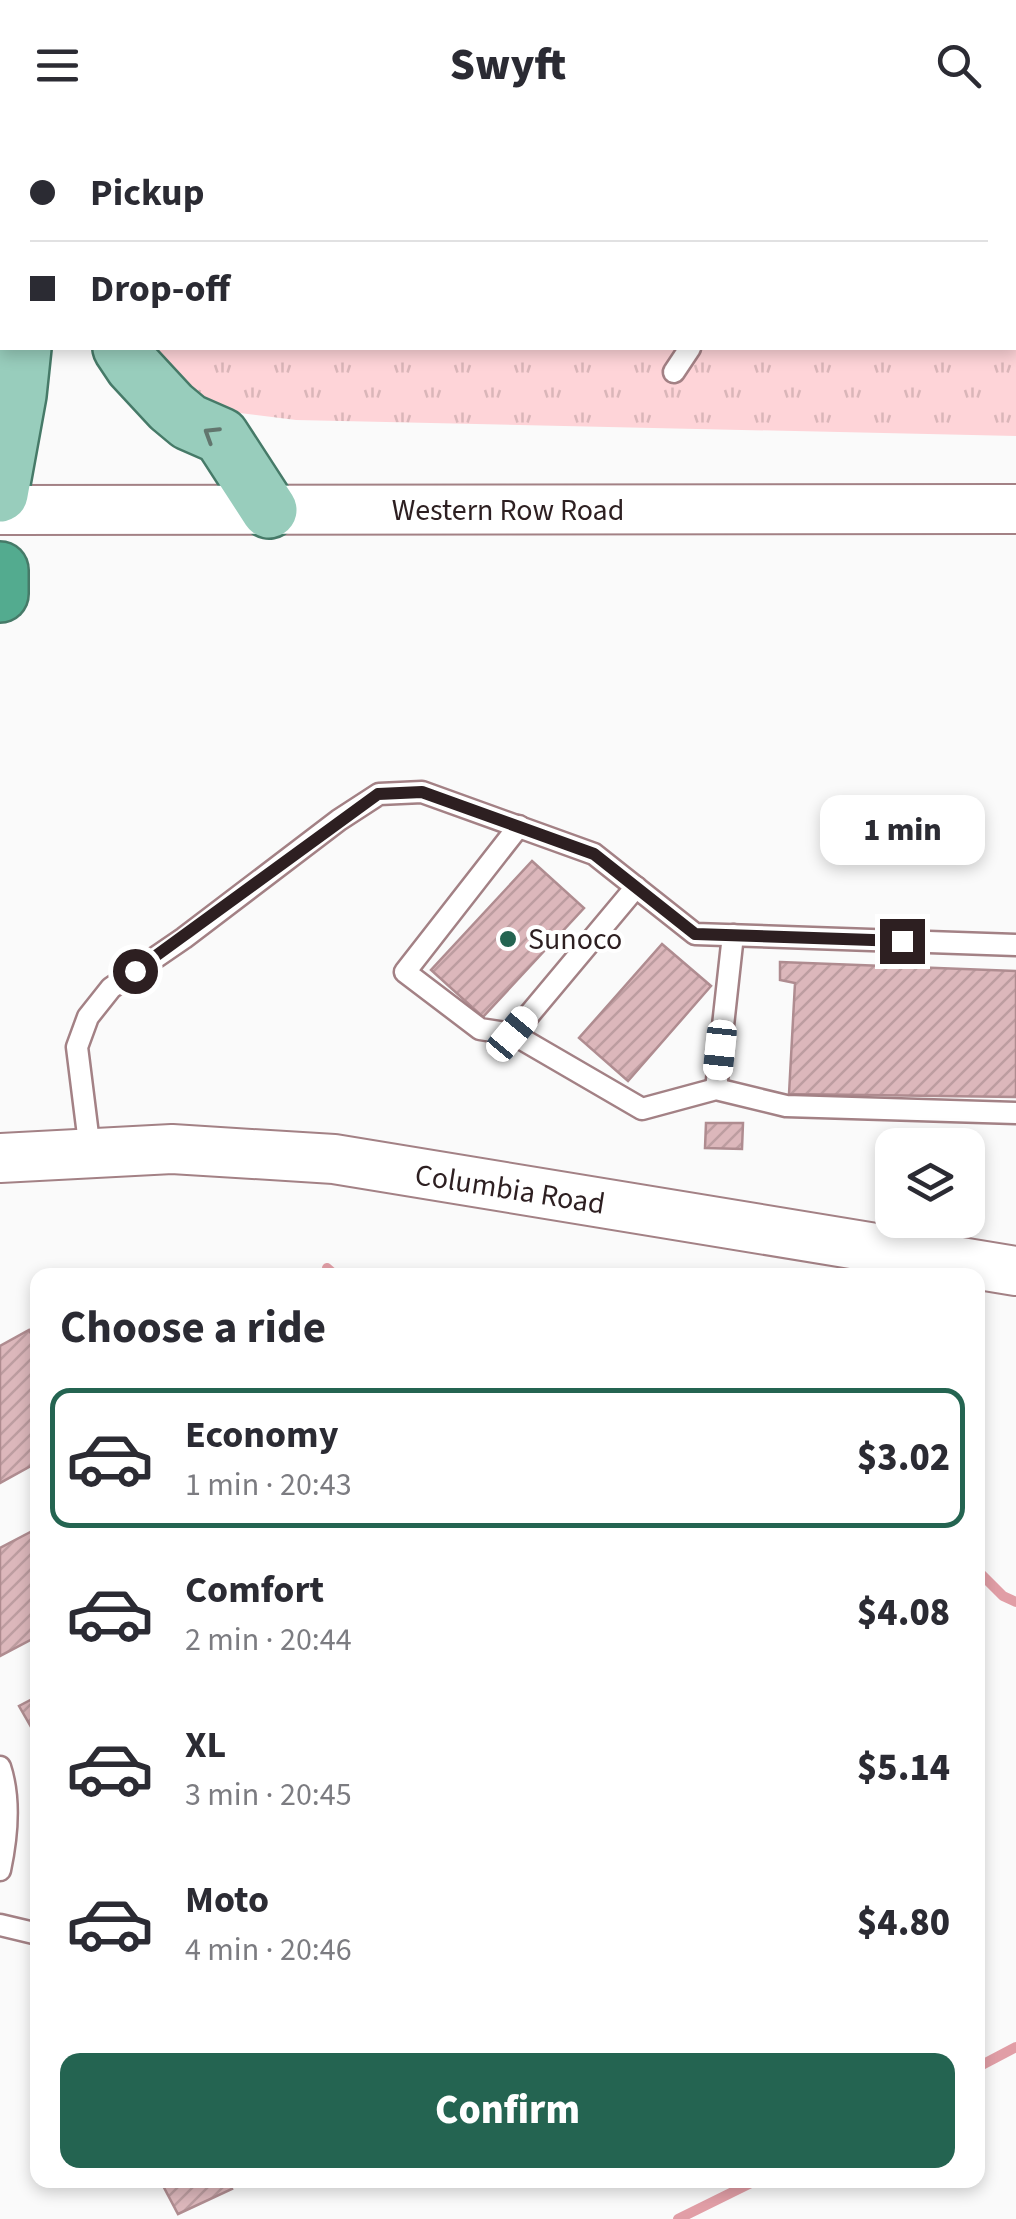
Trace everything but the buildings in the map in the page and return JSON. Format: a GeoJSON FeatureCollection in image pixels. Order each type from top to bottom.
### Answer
{"type":"FeatureCollection","features":[{"type":"Feature","properties":{"kind":"highway"},"geometry":{"type":"LineString","coordinates":[[0,570],[0,594]]}},
{"type":"Feature","properties":{"kind":"main road"},"geometry":{"type":"LineString","coordinates":[[0,494],[23,350]]}},
{"type":"Feature","properties":{"kind":"main road"},"geometry":{"type":"LineString","coordinates":[[122,350],[170,407],[189,422],[221,436],[269,510]]}},
{"type":"Feature","properties":{"kind":"street","name":"Western Row Road"},"geometry":{"type":"LineString","coordinates":[[0,510],[1016,510]]}},
{"type":"Feature","properties":{"kind":"street","name":"Columbia Road"},"geometry":{"type":"LineString","coordinates":[[0,1158],[172,1148],[334,1159],[1016,1270]]}},
{"type":"Feature","properties":{"kind":"lane"},"geometry":{"type":"LineString","coordinates":[[674,372],[689,350]]}},
{"type":"Feature","properties":{"kind":"lane"},"geometry":{"type":"LineString","coordinates":[[90,1151],[78,1047],[88,1017],[111,988],[378,794],[422,792],[594,854],[695,934],[1016,945]]}},
{"type":"Feature","properties":{"kind":"lane"},"geometry":{"type":"LineString","coordinates":[[519,826],[404,972],[480,1029],[512,1034],[642,1109],[716,1089],[786,1106],[1016,1113]]}},
{"type":"Feature","properties":{"kind":"lane"},"geometry":{"type":"LineString","coordinates":[[512,1034],[636,887]]}},
{"type":"Feature","properties":{"kind":"lane"},"geometry":{"type":"LineString","coordinates":[[716,1089],[733,935]]}},
{"type":"Feature","properties":{"kind":"lane"},"geometry":{"type":"LineString","coordinates":[[0,1767],[5,1782],[6,1840],[0,1870]]}},
{"type":"Feature","properties":{"kind":"lane"},"geometry":{"type":"LineString","coordinates":[[0,1926],[30,1932]]}},
{"type":"Feature","properties":{"kind":"green space"},"geometry":{"type":"Polygon","coordinates":[[[143,350],[1016,350],[1016,436],[296,420],[224,411],[170,381],[143,350]]]}},
{"type":"Feature","properties":{"kind":"waterway"},"geometry":{"type":"LineString","coordinates":[[985,1578],[1003,1596],[1016,1602]]}},
{"type":"Feature","properties":{"kind":"waterway"},"geometry":{"type":"LineString","coordinates":[[985,2063],[1016,2047]]}},
{"type":"Feature","properties":{"kind":"waterway"},"geometry":{"type":"LineString","coordinates":[[678,2219],[741,2188]]}},
{"type":"Feature","properties":{"kind":"place","name":"Sunoco"},"geometry":{"type":"Point","coordinates":[508,939]}},
{"type":"Feature","properties":{"kind":"route"},"geometry":{"type":"LineString","coordinates":[[135,971],[378,794],[422,792],[594,854],[695,934],[902,941]]}}]}
